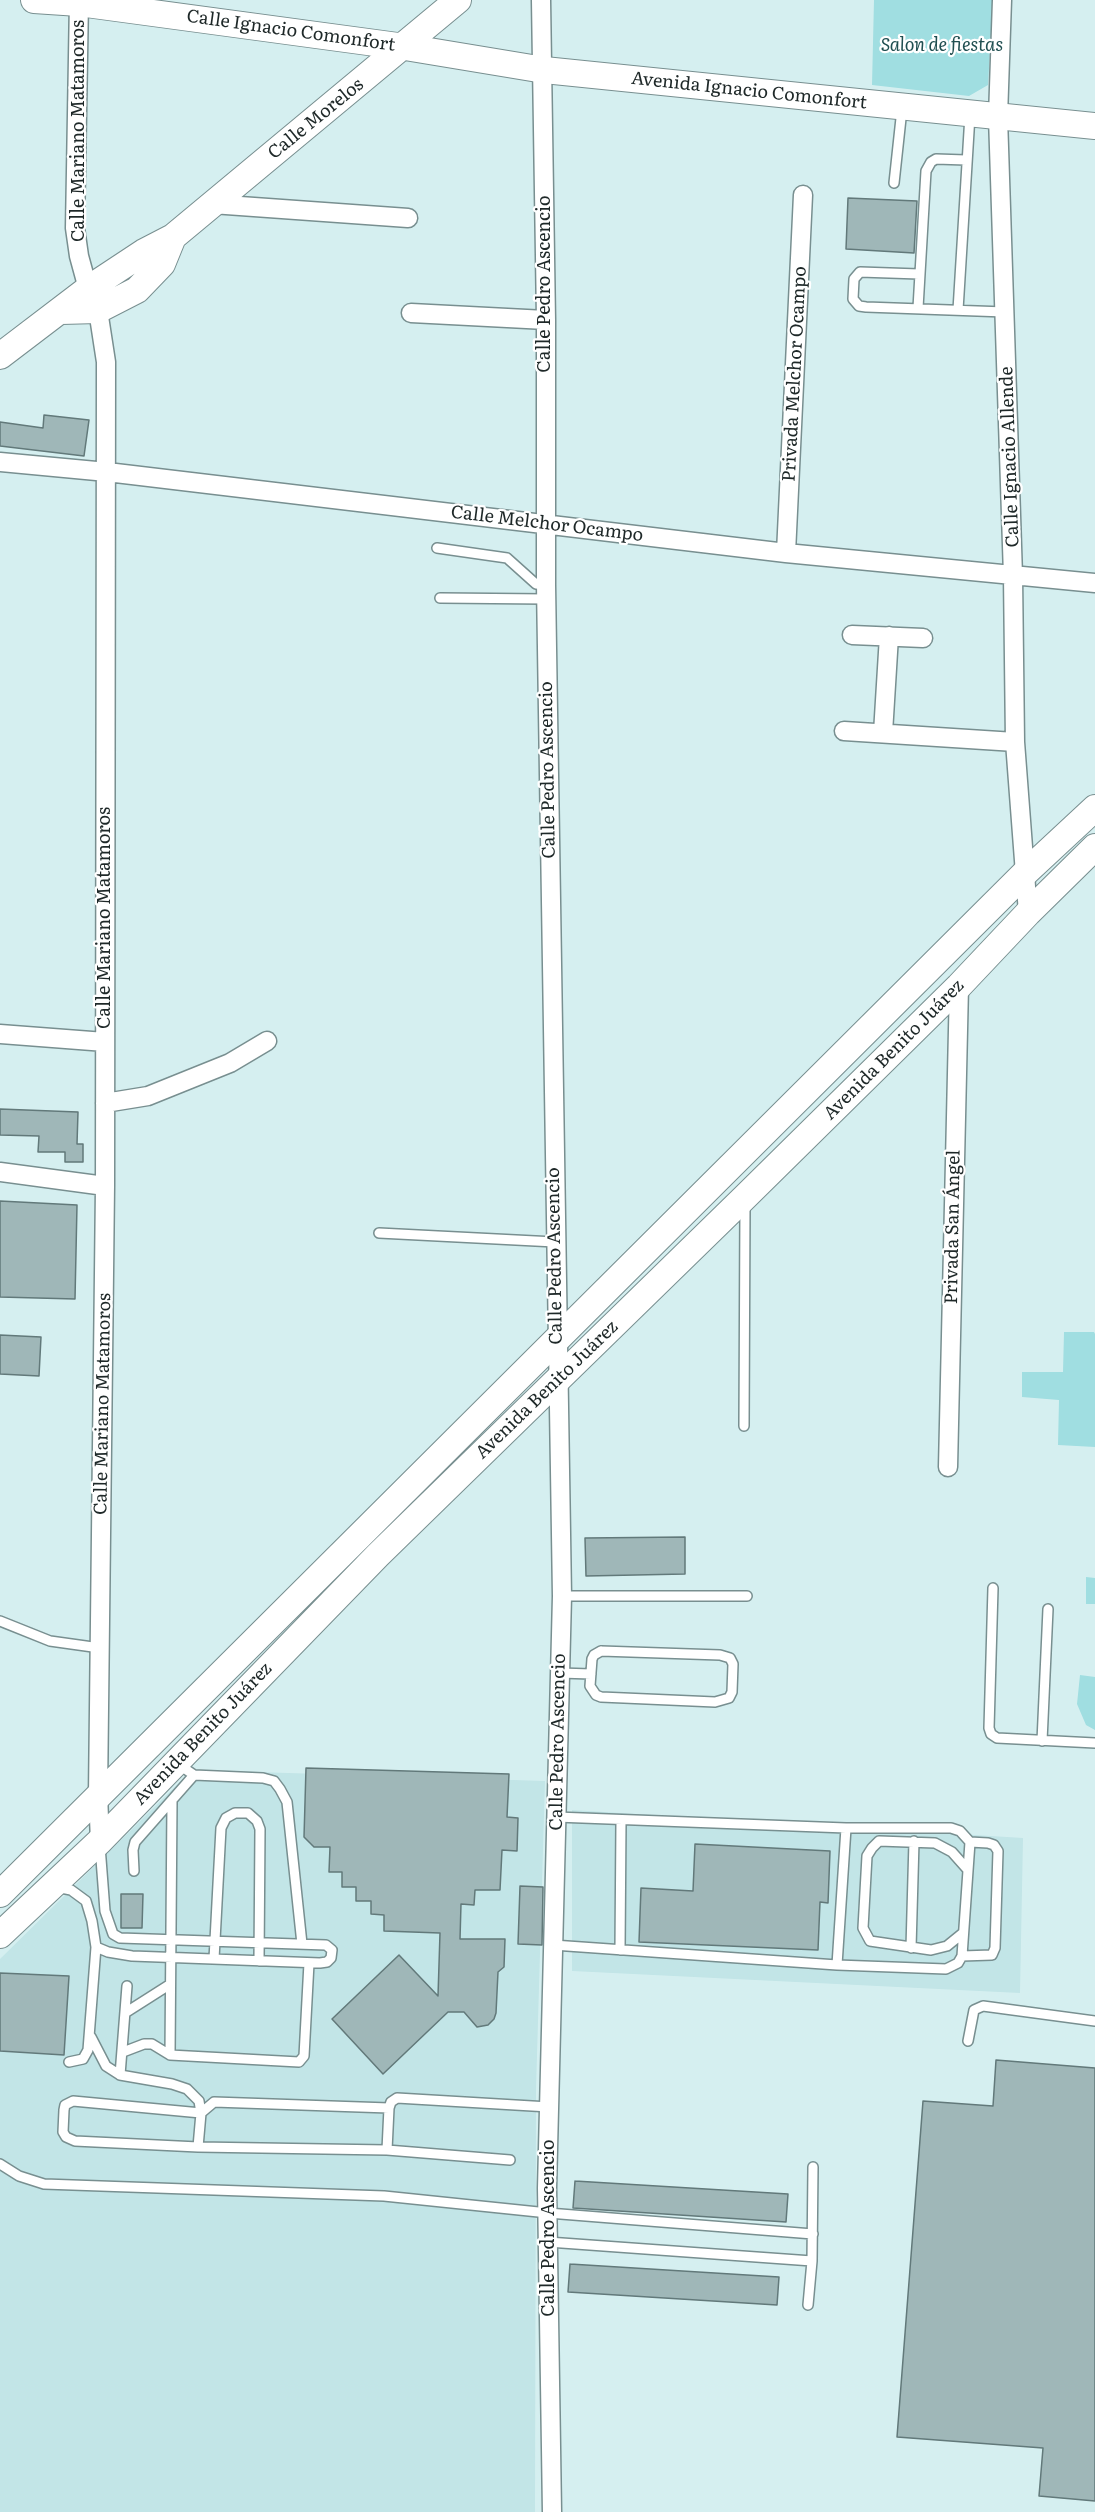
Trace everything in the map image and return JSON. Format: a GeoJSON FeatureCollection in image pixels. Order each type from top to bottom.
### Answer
{"type":"FeatureCollection","features":[{"type":"Feature","properties":{"kind":"main road","name":"Calle Ignacio Comonfort"},"geometry":{"type":"LineString","coordinates":[[34,0],[80,1],[405,47]]}},
{"type":"Feature","properties":{"kind":"main road","name":"Calle Morelos"},"geometry":{"type":"LineString","coordinates":[[0,356],[61,311],[93,300],[137,290],[162,264],[173,237],[405,47],[458,0]]}},
{"type":"Feature","properties":{"kind":"main road","name":"Avenida Ignacio Comonfort"},"geometry":{"type":"LineString","coordinates":[[405,47],[543,70],[1095,126]]}},
{"type":"Feature","properties":{"kind":"main road","name":"Avenida Benito Juárez"},"geometry":{"type":"LineString","coordinates":[[0,1894],[1024,874],[1095,808]]}},
{"type":"Feature","properties":{"kind":"main road","name":"Avenida Benito Juárez"},"geometry":{"type":"LineString","coordinates":[[0,1935],[100,1841],[184,1768],[370,1564],[746,1197],[1095,847]]}},
{"type":"Feature","properties":{"kind":"street","name":"Calle Pedro Ascencio"},"geometry":{"type":"LineString","coordinates":[[541,0],[546,320],[545,524],[556,1342],[562,1596],[549,2107],[548,2242],[552,2512]]}},
{"type":"Feature","properties":{"kind":"street","name":"Calle Ignacio Allende"},"geometry":{"type":"LineString","coordinates":[[1002,0],[998,117],[1016,742],[1028,913]]}},
{"type":"Feature","properties":{"kind":"street","name":"Calle Mariano Matamoros"},"geometry":{"type":"LineString","coordinates":[[80,1],[75,228],[79,256],[93,300],[106,362],[105,1186],[98,1795],[100,1841]]}},
{"type":"Feature","properties":{"kind":"street","name":"Privada Melchor Ocampo"},"geometry":{"type":"LineString","coordinates":[[786,553],[803,195]]}},
{"type":"Feature","properties":{"kind":"street"},"geometry":{"type":"LineString","coordinates":[[212,204],[408,218]]}},
{"type":"Feature","properties":{"kind":"street"},"geometry":{"type":"LineString","coordinates":[[411,313],[546,320]]}},
{"type":"Feature","properties":{"kind":"street","name":"Calle Melchor Ocampo"},"geometry":{"type":"LineString","coordinates":[[0,462],[106,472],[786,553],[1095,584]]}},
{"type":"Feature","properties":{"kind":"street"},"geometry":{"type":"LineString","coordinates":[[852,634],[923,638]]}},
{"type":"Feature","properties":{"kind":"street"},"geometry":{"type":"LineString","coordinates":[[883,733],[889,636]]}},
{"type":"Feature","properties":{"kind":"street"},"geometry":{"type":"LineString","coordinates":[[844,731],[1016,742]]}},
{"type":"Feature","properties":{"kind":"street","name":"Privada San Ángel"},"geometry":{"type":"LineString","coordinates":[[948,1467],[958,986]]}},
{"type":"Feature","properties":{"kind":"street"},"geometry":{"type":"LineString","coordinates":[[0,1034],[105,1042]]}},
{"type":"Feature","properties":{"kind":"street"},"geometry":{"type":"LineString","coordinates":[[105,1103],[148,1096],[230,1063],[267,1041]]}},
{"type":"Feature","properties":{"kind":"street"},"geometry":{"type":"LineString","coordinates":[[0,1172],[105,1186]]}},
{"type":"Feature","properties":{"kind":"lane"},"geometry":{"type":"LineString","coordinates":[[894,183],[902,107]]}},
{"type":"Feature","properties":{"kind":"lane"},"geometry":{"type":"LineString","coordinates":[[958,310],[970,114]]}},
{"type":"Feature","properties":{"kind":"lane"},"geometry":{"type":"LineString","coordinates":[[918,308],[926,171],[931,162],[936,159],[966,160]]}},
{"type":"Feature","properties":{"kind":"lane"},"geometry":{"type":"LineString","coordinates":[[919,274],[860,272],[854,279],[853,299],[860,306],[866,307],[1005,312]]}},
{"type":"Feature","properties":{"kind":"lane"},"geometry":{"type":"LineString","coordinates":[[437,548],[507,558],[546,592]]}},
{"type":"Feature","properties":{"kind":"lane"},"geometry":{"type":"LineString","coordinates":[[440,598],[546,592]]}},
{"type":"Feature","properties":{"kind":"lane"},"geometry":{"type":"LineString","coordinates":[[744,1426],[746,1197]]}},
{"type":"Feature","properties":{"kind":"lane"},"geometry":{"type":"LineString","coordinates":[[379,1233],[555,1242]]}},
{"type":"Feature","properties":{"kind":"lane"},"geometry":{"type":"LineString","coordinates":[[993,1588],[989,1728],[991,1734],[997,1738],[1095,1743]]}},
{"type":"Feature","properties":{"kind":"lane"},"geometry":{"type":"LineString","coordinates":[[562,1596],[747,1596]]}},
{"type":"Feature","properties":{"kind":"lane"},"geometry":{"type":"LineString","coordinates":[[1042,1741],[1048,1609]]}},
{"type":"Feature","properties":{"kind":"lane"},"geometry":{"type":"LineString","coordinates":[[0,1621],[50,1641],[100,1648]]}},
{"type":"Feature","properties":{"kind":"lane"},"geometry":{"type":"LineString","coordinates":[[601,1651],[720,1654],[730,1658],[733,1664],[732,1692],[729,1698],[715,1702],[601,1697],[592,1691],[591,1674],[594,1655],[601,1651]]}},
{"type":"Feature","properties":{"kind":"lane"},"geometry":{"type":"LineString","coordinates":[[560,1674],[591,1674]]}},
{"type":"Feature","properties":{"kind":"lane"},"geometry":{"type":"LineString","coordinates":[[170,2055],[172,1802],[184,1768],[263,1778],[274,1781],[280,1789],[287,1802],[302,1944]]}},
{"type":"Feature","properties":{"kind":"lane"},"geometry":{"type":"LineString","coordinates":[[134,1871],[135,1842],[172,1802]]}},
{"type":"Feature","properties":{"kind":"lane"},"geometry":{"type":"LineString","coordinates":[[214,1959],[221,1828],[226,1818],[235,1813],[248,1813],[257,1821],[260,1829],[259,1961]]}},
{"type":"Feature","properties":{"kind":"lane"},"geometry":{"type":"LineString","coordinates":[[556,1817],[846,1828],[951,1828],[960,1831],[970,1842],[988,1843],[994,1845],[998,1851],[995,1948],[989,1955],[962,1956]]}},
{"type":"Feature","properties":{"kind":"lane"},"geometry":{"type":"LineString","coordinates":[[620,1950],[621,1821]]}},
{"type":"Feature","properties":{"kind":"lane"},"geometry":{"type":"LineString","coordinates":[[837,1965],[846,1828]]}},
{"type":"Feature","properties":{"kind":"lane"},"geometry":{"type":"LineString","coordinates":[[96,1947],[119,1954],[169,1958],[309,1963],[327,1962],[332,1950],[326,1945],[128,1940],[113,1934],[105,1911],[100,1841]]}},
{"type":"Feature","properties":{"kind":"lane"},"geometry":{"type":"LineString","coordinates":[[963,1933],[941,1949],[911,1948],[870,1941],[862,1928],[867,1856],[879,1841],[914,1841],[945,1847],[968,1870]]}},
{"type":"Feature","properties":{"kind":"lane"},"geometry":{"type":"LineString","coordinates":[[911,1948],[914,1841]]}},
{"type":"Feature","properties":{"kind":"lane"},"geometry":{"type":"LineString","coordinates":[[553,1945],[837,1965],[946,1969],[953,1967],[962,1956],[970,1842]]}},
{"type":"Feature","properties":{"kind":"lane"},"geometry":{"type":"LineString","coordinates":[[51,1886],[71,1890],[86,1900],[96,1947],[91,2037],[83,2059],[69,2062]]}},
{"type":"Feature","properties":{"kind":"lane"},"geometry":{"type":"LineString","coordinates":[[123,2052],[144,2044],[152,2044],[170,2055],[295,2064],[302,2060],[309,1963]]}},
{"type":"Feature","properties":{"kind":"lane"},"geometry":{"type":"LineString","coordinates":[[125,2013],[169,1985]]}},
{"type":"Feature","properties":{"kind":"lane"},"geometry":{"type":"LineString","coordinates":[[120,2075],[127,1986]]}},
{"type":"Feature","properties":{"kind":"lane"},"geometry":{"type":"LineString","coordinates":[[968,2041],[972,2014],[978,2007],[1095,2021]]}},
{"type":"Feature","properties":{"kind":"lane"},"geometry":{"type":"LineString","coordinates":[[91,2037],[106,2066],[120,2075],[187,2089],[199,2101],[201,2113],[198,2147]]}},
{"type":"Feature","properties":{"kind":"lane"},"geometry":{"type":"LineString","coordinates":[[387,2150],[389,2108],[391,2102],[397,2098],[549,2107]]}},
{"type":"Feature","properties":{"kind":"lane"},"geometry":{"type":"LineString","coordinates":[[389,2108],[214,2102],[201,2113],[73,2101],[65,2105],[63,2132],[69,2140],[198,2147],[387,2150],[510,2160]]}},
{"type":"Feature","properties":{"kind":"lane"},"geometry":{"type":"LineString","coordinates":[[0,2164],[20,2176],[44,2184],[384,2196],[548,2213],[813,2235]]}},
{"type":"Feature","properties":{"kind":"lane"},"geometry":{"type":"LineString","coordinates":[[808,2305],[813,2235],[813,2167]]}},
{"type":"Feature","properties":{"kind":"lane"},"geometry":{"type":"LineString","coordinates":[[548,2242],[812,2261]]}},
{"type":"Feature","properties":{"kind":"shaded area"},"geometry":{"type":"Polygon","coordinates":[[[192,1770],[545,1781],[536,2090],[535,2512],[0,2512],[0,1959],[192,1770]]]}},
{"type":"Feature","properties":{"kind":"shaded area"},"geometry":{"type":"Polygon","coordinates":[[[572,1810],[1023,1838],[1020,1993],[572,1971],[572,1810]]]}},
{"type":"Feature","properties":{"kind":"green space","name":"Salon de fiestas"},"geometry":{"type":"Polygon","coordinates":[[[874,0],[993,0],[988,85],[969,96],[872,85],[874,0]]]}},
{"type":"Feature","properties":{"kind":"green space"},"geometry":{"type":"Polygon","coordinates":[[[1064,1332],[1094,1332],[1095,1334],[1095,1447],[1058,1445],[1059,1400],[1022,1397],[1022,1372],[1063,1372],[1064,1332]]]}},
{"type":"Feature","properties":{"kind":"green space"},"geometry":{"type":"Polygon","coordinates":[[[1086,1577],[1095,1578],[1095,1604],[1086,1604],[1086,1577]]]}},
{"type":"Feature","properties":{"kind":"green space"},"geometry":{"type":"Polygon","coordinates":[[[1080,1675],[1095,1677],[1095,1730],[1086,1725],[1077,1704],[1080,1675]]]}},
{"type":"Feature","properties":{"kind":"building"},"geometry":{"type":"Polygon","coordinates":[[[848,198],[917,201],[914,253],[846,249],[848,198]]]}},
{"type":"Feature","properties":{"kind":"building"},"geometry":{"type":"Polygon","coordinates":[[[44,415],[89,420],[84,456],[0,446],[0,422],[43,428],[44,415]]]}},
{"type":"Feature","properties":{"kind":"building"},"geometry":{"type":"Polygon","coordinates":[[[0,1109],[78,1112],[77,1144],[83,1144],[83,1162],[65,1162],[65,1152],[38,1152],[39,1136],[0,1135],[0,1109]]]}},
{"type":"Feature","properties":{"kind":"building"},"geometry":{"type":"Polygon","coordinates":[[[0,1201],[77,1205],[75,1299],[0,1297],[0,1201]]]}},
{"type":"Feature","properties":{"kind":"building"},"geometry":{"type":"Polygon","coordinates":[[[0,1335],[41,1337],[39,1376],[0,1374],[0,1335]]]}},
{"type":"Feature","properties":{"kind":"building"},"geometry":{"type":"Polygon","coordinates":[[[685,1537],[685,1574],[586,1576],[585,1538],[685,1537]]]}},
{"type":"Feature","properties":{"kind":"building"},"geometry":{"type":"Polygon","coordinates":[[[306,1768],[509,1774],[507,1817],[518,1818],[517,1851],[502,1850],[500,1890],[475,1890],[474,1905],[461,1904],[460,1939],[505,1939],[504,1967],[498,1972],[494,2019],[488,2025],[477,2027],[464,2012],[448,2012],[383,2074],[332,2019],[399,1955],[438,1996],[440,1933],[384,1931],[384,1915],[371,1914],[371,1901],[356,1901],[356,1887],[342,1887],[342,1872],[329,1872],[330,1847],[314,1847],[304,1837],[306,1768]]]}},
{"type":"Feature","properties":{"kind":"building"},"geometry":{"type":"Polygon","coordinates":[[[695,1844],[830,1851],[828,1903],[820,1902],[818,1950],[639,1942],[641,1888],[693,1891],[695,1844]]]}},
{"type":"Feature","properties":{"kind":"building"},"geometry":{"type":"Polygon","coordinates":[[[520,1886],[543,1887],[542,1945],[518,1944],[520,1886]]]}},
{"type":"Feature","properties":{"kind":"building"},"geometry":{"type":"Polygon","coordinates":[[[121,1894],[143,1894],[142,1928],[121,1928],[121,1894]]]}},
{"type":"Feature","properties":{"kind":"building"},"geometry":{"type":"Polygon","coordinates":[[[0,1973],[69,1976],[64,2055],[0,2051],[0,1973]]]}},
{"type":"Feature","properties":{"kind":"building"},"geometry":{"type":"Polygon","coordinates":[[[996,2060],[1095,2068],[1095,2501],[1039,2496],[1043,2448],[897,2437],[923,2101],[993,2106],[996,2060]]]}},
{"type":"Feature","properties":{"kind":"building"},"geometry":{"type":"Polygon","coordinates":[[[575,2181],[788,2194],[786,2222],[573,2208],[575,2181]]]}},
{"type":"Feature","properties":{"kind":"building"},"geometry":{"type":"Polygon","coordinates":[[[570,2264],[779,2277],[777,2305],[568,2292],[570,2264]]]}}]}
